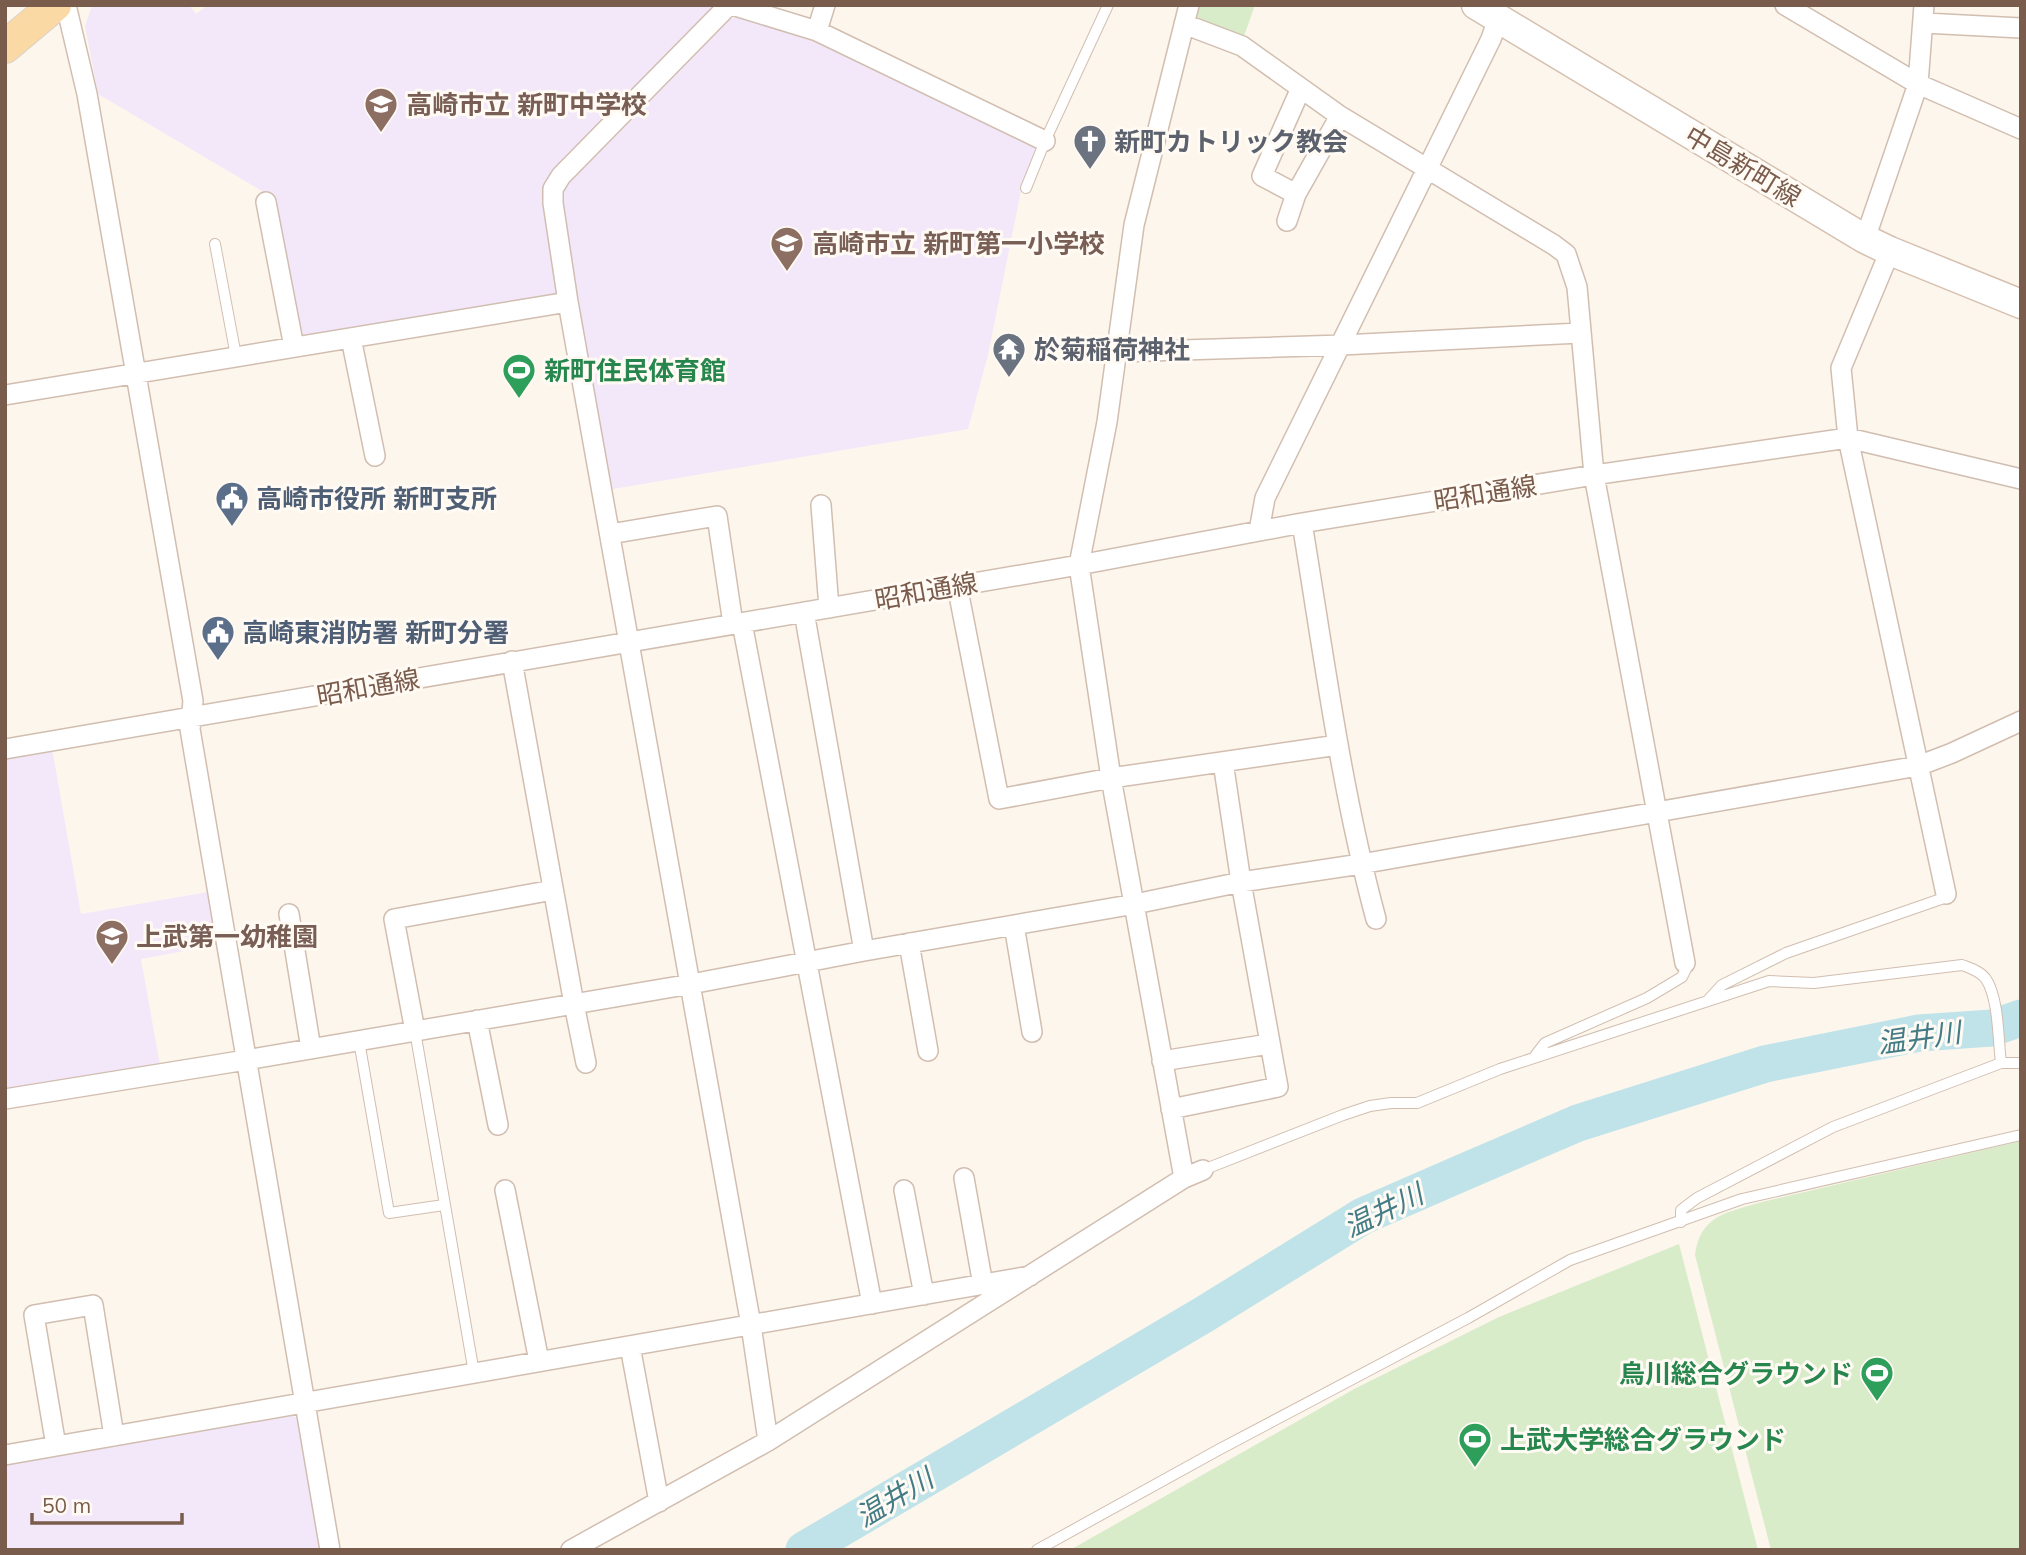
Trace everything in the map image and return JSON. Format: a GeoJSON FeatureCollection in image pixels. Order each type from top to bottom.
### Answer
{"type":"FeatureCollection","features":[{"type":"Feature","properties":{"kind":"main road"},"geometry":{"type":"LineString","coordinates":[[5,47],[55,5]]}},
{"type":"Feature","properties":{"kind":"main road","name":"中島新町線"},"geometry":{"type":"LineString","coordinates":[[1492,10],[1865,239],[2021,304]]}},
{"type":"Feature","properties":{"kind":"street"},"geometry":{"type":"LineString","coordinates":[[66,5],[87,94],[193,701],[190,729],[330,1550]]}},
{"type":"Feature","properties":{"kind":"street"},"geometry":{"type":"LineString","coordinates":[[768,1441],[751,1325],[568,302],[552,203],[554,189],[561,176],[731,5],[817,31],[1045,141]]}},
{"type":"Feature","properties":{"kind":"street"},"geometry":{"type":"LineString","coordinates":[[817,31],[825,5]]}},
{"type":"Feature","properties":{"kind":"street"},"geometry":{"type":"LineString","coordinates":[[1785,5],[1918,84],[2021,129]]}},
{"type":"Feature","properties":{"kind":"street"},"geometry":{"type":"LineString","coordinates":[[1259,531],[1265,498],[1491,39],[1492,10]]}},
{"type":"Feature","properties":{"kind":"street"},"geometry":{"type":"LineString","coordinates":[[1184,1178],[1111,778],[1079,565],[1107,422],[1134,225],[1186,14],[1242,47],[1340,116],[1554,244],[1566,254],[1577,287],[1594,475],[1685,963]]}},
{"type":"Feature","properties":{"kind":"street"},"geometry":{"type":"LineString","coordinates":[[1865,239],[1918,84],[1924,14],[2021,27]]}},
{"type":"Feature","properties":{"kind":"street"},"geometry":{"type":"LineString","coordinates":[[1296,194],[1262,176],[1301,88]]}},
{"type":"Feature","properties":{"kind":"street"},"geometry":{"type":"LineString","coordinates":[[1287,222],[1296,194],[1340,116]]}},
{"type":"Feature","properties":{"kind":"street"},"geometry":{"type":"LineString","coordinates":[[267,202],[294,347]]}},
{"type":"Feature","properties":{"kind":"street"},"geometry":{"type":"LineString","coordinates":[[1890,251],[1841,368],[1848,438],[1946,894]]}},
{"type":"Feature","properties":{"kind":"street"},"geometry":{"type":"LineString","coordinates":[[5,395],[568,302]]}},
{"type":"Feature","properties":{"kind":"street"},"geometry":{"type":"LineString","coordinates":[[1118,352],[1342,345],[1580,333]]}},
{"type":"Feature","properties":{"kind":"street"},"geometry":{"type":"LineString","coordinates":[[351,338],[375,456]]}},
{"type":"Feature","properties":{"kind":"street"},"geometry":{"type":"LineString","coordinates":[[1848,438],[2021,479]]}},
{"type":"Feature","properties":{"kind":"street","name":"昭和通線"},"geometry":{"type":"LineString","coordinates":[[5,749],[1079,565],[1302,523],[1594,475],[1848,438]]}},
{"type":"Feature","properties":{"kind":"street"},"geometry":{"type":"LineString","coordinates":[[821,505],[829,608]]}},
{"type":"Feature","properties":{"kind":"street"},"geometry":{"type":"LineString","coordinates":[[610,534],[717,516],[807,961],[872,1304]]}},
{"type":"Feature","properties":{"kind":"street"},"geometry":{"type":"LineString","coordinates":[[1302,523],[1338,745],[1361,864],[1376,919]]}},
{"type":"Feature","properties":{"kind":"street"},"geometry":{"type":"LineString","coordinates":[[957,585],[999,799],[1111,778],[1338,745]]}},
{"type":"Feature","properties":{"kind":"street"},"geometry":{"type":"LineString","coordinates":[[804,612],[864,951]]}},
{"type":"Feature","properties":{"kind":"street"},"geometry":{"type":"LineString","coordinates":[[512,661],[586,1063]]}},
{"type":"Feature","properties":{"kind":"street"},"geometry":{"type":"LineString","coordinates":[[5,1099],[691,984],[1135,904],[1241,882],[1361,864],[1918,766],[2021,722]]}},
{"type":"Feature","properties":{"kind":"street"},"geometry":{"type":"LineString","coordinates":[[1171,1109],[1278,1087],[1241,882],[1223,762]]}},
{"type":"Feature","properties":{"kind":"street"},"geometry":{"type":"LineString","coordinates":[[415,1031],[394,919],[553,890]]}},
{"type":"Feature","properties":{"kind":"street"},"geometry":{"type":"LineString","coordinates":[[289,914],[311,1049]]}},
{"type":"Feature","properties":{"kind":"street"},"geometry":{"type":"LineString","coordinates":[[1014,925],[1032,1032]]}},
{"type":"Feature","properties":{"kind":"street"},"geometry":{"type":"LineString","coordinates":[[909,943],[928,1051]]}},
{"type":"Feature","properties":{"kind":"street"},"geometry":{"type":"LineString","coordinates":[[477,1020],[498,1125]]}},
{"type":"Feature","properties":{"kind":"street"},"geometry":{"type":"LineString","coordinates":[[1162,1061],[1269,1044]]}},
{"type":"Feature","properties":{"kind":"street"},"geometry":{"type":"LineString","coordinates":[[571,1550],[768,1441],[1184,1178],[1203,1170]]}},
{"type":"Feature","properties":{"kind":"street"},"geometry":{"type":"LineString","coordinates":[[964,1178],[983,1285]]}},
{"type":"Feature","properties":{"kind":"street"},"geometry":{"type":"LineString","coordinates":[[505,1190],[539,1361]]}},
{"type":"Feature","properties":{"kind":"street"},"geometry":{"type":"LineString","coordinates":[[904,1190],[924,1295]]}},
{"type":"Feature","properties":{"kind":"street"},"geometry":{"type":"LineString","coordinates":[[5,1455],[1030,1276]]}},
{"type":"Feature","properties":{"kind":"street"},"geometry":{"type":"LineString","coordinates":[[56,1446],[34,1315],[93,1305],[114,1436]]}},
{"type":"Feature","properties":{"kind":"street"},"geometry":{"type":"LineString","coordinates":[[630,1346],[659,1502]]}},
{"type":"Feature","properties":{"kind":"lane"},"geometry":{"type":"LineString","coordinates":[[1026,188],[1108,5]]}},
{"type":"Feature","properties":{"kind":"lane"},"geometry":{"type":"LineString","coordinates":[[215,244],[236,356]]}},
{"type":"Feature","properties":{"kind":"lane"},"geometry":{"type":"LineString","coordinates":[[1708,999],[1722,985],[1786,953],[1941,899],[1946,894]]}},
{"type":"Feature","properties":{"kind":"lane"},"geometry":{"type":"LineString","coordinates":[[1535,1057],[1545,1042],[1647,998],[1682,977],[1686,969],[1685,963]]}},
{"type":"Feature","properties":{"kind":"lane"},"geometry":{"type":"LineString","coordinates":[[1203,1170],[1370,1106],[1417,1103],[1535,1057],[1769,981],[1814,983],[1962,965],[1985,979],[1993,999],[2001,1059]]}},
{"type":"Feature","properties":{"kind":"lane"},"geometry":{"type":"LineString","coordinates":[[415,1031],[474,1373]]}},
{"type":"Feature","properties":{"kind":"lane"},"geometry":{"type":"LineString","coordinates":[[359,1041],[389,1213],[444,1205]]}},
{"type":"Feature","properties":{"kind":"lane"},"geometry":{"type":"LineString","coordinates":[[1681,1222],[1681,1210],[1696,1198],[1833,1127],[2001,1059],[2021,1063]]}},
{"type":"Feature","properties":{"kind":"lane"},"geometry":{"type":"LineString","coordinates":[[1037,1550],[1220,1449],[1468,1318],[1570,1260],[1742,1199],[2021,1135]]}},
{"type":"Feature","properties":{"kind":"shaded area","name":"高崎市立 新町中学校"},"geometry":{"type":"Polygon","coordinates":[[[92,5],[189,5],[196,14],[208,5],[721,5],[558,174],[563,297],[296,342],[272,197],[98,94],[85,26],[92,5]]]}},
{"type":"Feature","properties":{"kind":"shaded area","name":"高崎市立 新町第一小学校"},"geometry":{"type":"Polygon","coordinates":[[[745,15],[823,38],[1040,143],[1022,186],[988,355],[968,429],[607,490],[557,192],[726,20],[745,15]]]}},
{"type":"Feature","properties":{"kind":"shaded area"},"geometry":{"type":"Polygon","coordinates":[[[52,748],[81,914],[208,892],[217,945],[141,959],[160,1065],[5,1091],[5,757],[52,748]]]}},
{"type":"Feature","properties":{"kind":"shaded area"},"geometry":{"type":"Polygon","coordinates":[[[286,1411],[301,1421],[322,1550],[5,1550],[5,1459],[286,1411]]]}},
{"type":"Feature","properties":{"kind":"green space"},"geometry":{"type":"Polygon","coordinates":[[[1197,5],[1255,5],[1242,42],[1192,22],[1197,5]]]}},
{"type":"Feature","properties":{"kind":"green space","name":"烏川総合グラウンド"},"geometry":{"type":"Polygon","coordinates":[[[2021,1141],[2021,1550],[1771,1550],[1695,1255],[1703,1231],[1718,1217],[1762,1202],[2021,1141]]]}},
{"type":"Feature","properties":{"kind":"green space","name":"上武大学総合グラウンド"},"geometry":{"type":"Polygon","coordinates":[[[1679,1244],[1758,1550],[1070,1550],[1356,1388],[1499,1317],[1679,1244]]]}},
{"type":"Feature","properties":{"kind":"waterway","name":"温井川"},"geometry":{"type":"LineString","coordinates":[[804,1550],[1203,1315],[1363,1216],[1578,1123],[1765,1064],[1919,1033],[1992,1028],[2021,1018]]}},
{"type":"Feature","properties":{"kind":"place","name":"高崎市立 新町中学校"},"geometry":{"type":"Point","coordinates":[381,134]}},
{"type":"Feature","properties":{"kind":"place","name":"新町カトリック教会"},"geometry":{"type":"Point","coordinates":[1090,171]}},
{"type":"Feature","properties":{"kind":"place","name":"高崎市立 新町第一小学校"},"geometry":{"type":"Point","coordinates":[787,273]}},
{"type":"Feature","properties":{"kind":"place","name":"於菊稲荷神社"},"geometry":{"type":"Point","coordinates":[1009,379]}},
{"type":"Feature","properties":{"kind":"place","name":"新町住民体育館"},"geometry":{"type":"Point","coordinates":[519,400]}},
{"type":"Feature","properties":{"kind":"place","name":"高崎市役所 新町支所"},"geometry":{"type":"Point","coordinates":[232,528]}},
{"type":"Feature","properties":{"kind":"place","name":"高崎東消防署 新町分署"},"geometry":{"type":"Point","coordinates":[218,662]}},
{"type":"Feature","properties":{"kind":"place","name":"上武第一幼稚園"},"geometry":{"type":"Point","coordinates":[112,966]}},
{"type":"Feature","properties":{"kind":"place","name":"烏川総合グラウンド"},"geometry":{"type":"Point","coordinates":[1877,1403]}},
{"type":"Feature","properties":{"kind":"place","name":"上武大学総合グラウンド"},"geometry":{"type":"Point","coordinates":[1475,1469]}}]}
